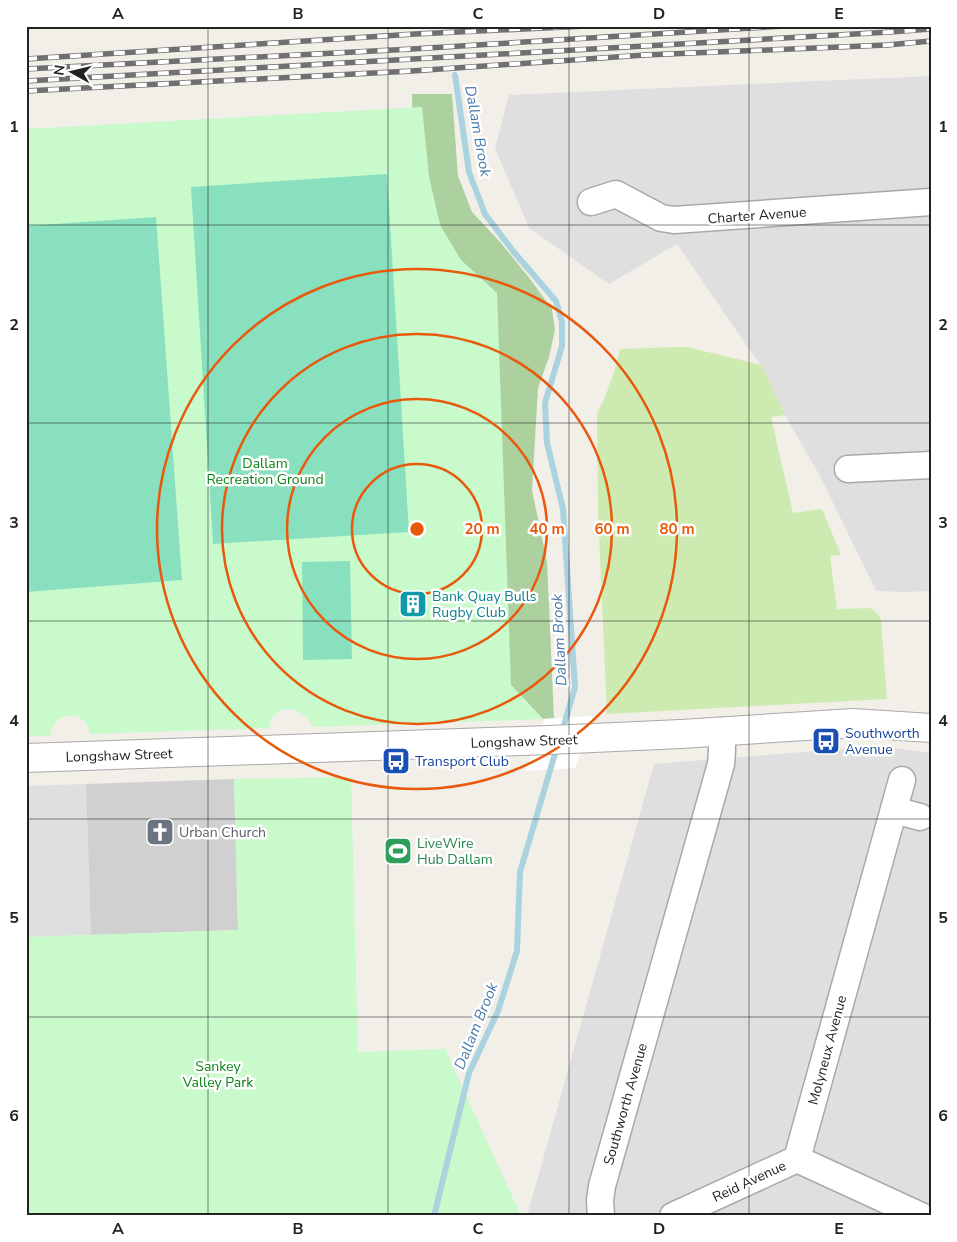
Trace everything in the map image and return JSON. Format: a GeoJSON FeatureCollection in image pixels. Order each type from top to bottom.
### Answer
{"type":"FeatureCollection","features":[{"type":"Feature","properties":{"kind":"street","name":"Charter Avenue"},"geometry":{"type":"LineString","coordinates":[[591,202],[616,194],[661,218],[674,220],[931,202]]}},
{"type":"Feature","properties":{"kind":"street"},"geometry":{"type":"LineString","coordinates":[[848,469],[931,465]]}},
{"type":"Feature","properties":{"kind":"street","name":"Longshaw Street"},"geometry":{"type":"LineString","coordinates":[[26,758],[586,738],[853,723],[930,731]]}},
{"type":"Feature","properties":{"kind":"street","name":"Southworth Avenue"},"geometry":{"type":"LineString","coordinates":[[601,1216],[600,1200],[602,1186],[721,764],[722,731]]}},
{"type":"Feature","properties":{"kind":"street","name":"Molyneux Avenue"},"geometry":{"type":"LineString","coordinates":[[797,1159],[902,780]]}},
{"type":"Feature","properties":{"kind":"street"},"geometry":{"type":"LineString","coordinates":[[894,810],[920,817]]}},
{"type":"Feature","properties":{"kind":"street"},"geometry":{"type":"LineString","coordinates":[[797,1159],[920,1216]]}},
{"type":"Feature","properties":{"kind":"street","name":"Reid Avenue"},"geometry":{"type":"LineString","coordinates":[[673,1216],[797,1159]]}},
{"type":"Feature","properties":{"kind":"shaded area"},"geometry":{"type":"Polygon","coordinates":[[[931,76],[931,591],[876,591],[820,476],[785,415],[764,369],[677,244],[609,284],[529,228],[495,148],[509,95],[931,76]]]}},
{"type":"Feature","properties":{"kind":"shaded area"},"geometry":{"type":"Polygon","coordinates":[[[878,746],[931,753],[931,1216],[527,1216],[654,764],[878,746]]]}},
{"type":"Feature","properties":{"kind":"shaded area"},"geometry":{"type":"Polygon","coordinates":[[[234,779],[238,930],[91,935],[86,784],[234,779]]]}},
{"type":"Feature","properties":{"kind":"shaded area"},"geometry":{"type":"Polygon","coordinates":[[[86,784],[91,935],[26,937],[26,786],[86,784]]]}},
{"type":"Feature","properties":{"kind":"green space"},"geometry":{"type":"Polygon","coordinates":[[[412,94],[452,94],[458,176],[472,212],[501,243],[552,309],[555,330],[549,357],[538,388],[532,490],[547,562],[554,718],[543,719],[511,685],[453,265],[413,138],[412,94]]]}},
{"type":"Feature","properties":{"kind":"green space","name":"Dallam Recreation Ground"},"geometry":{"type":"Polygon","coordinates":[[[422,107],[429,176],[440,225],[461,260],[497,293],[511,685],[543,719],[313,727],[302,714],[295,711],[282,710],[271,720],[269,728],[90,734],[82,720],[76,716],[70,716],[63,717],[57,721],[52,727],[50,736],[26,736],[26,129],[422,107]]]}},
{"type":"Feature","properties":{"kind":"green space"},"geometry":{"type":"Polygon","coordinates":[[[387,174],[409,532],[213,544],[191,187],[387,174]]]}},
{"type":"Feature","properties":{"kind":"green space"},"geometry":{"type":"Polygon","coordinates":[[[156,217],[182,580],[26,592],[26,226],[156,217]]]}},
{"type":"Feature","properties":{"kind":"green space"},"geometry":{"type":"Polygon","coordinates":[[[687,347],[762,365],[785,415],[771,417],[793,513],[822,509],[841,555],[830,556],[837,609],[870,608],[877,613],[881,620],[887,699],[607,714],[598,512],[597,414],[614,372],[620,349],[687,347]]]}},
{"type":"Feature","properties":{"kind":"green space"},"geometry":{"type":"Polygon","coordinates":[[[350,561],[352,659],[303,660],[302,562],[350,561]]]}},
{"type":"Feature","properties":{"kind":"green space","name":"Sankey Valley Park"},"geometry":{"type":"Polygon","coordinates":[[[351,777],[358,1052],[445,1049],[521,1216],[26,1216],[26,937],[238,930],[234,779],[351,777]]]}},
{"type":"Feature","properties":{"kind":"pier"},"geometry":{"type":"Polygon","coordinates":[[[593,716],[575,768],[525,771],[544,719],[593,716]]]}},
{"type":"Feature","properties":{"kind":"waterway","name":"Dallam Brook"},"geometry":{"type":"LineString","coordinates":[[455,75],[469,172],[485,214],[513,251],[556,301],[562,322],[562,346],[545,403],[547,443],[563,509],[575,687],[562,732]]}},
{"type":"Feature","properties":{"kind":"waterway","name":"Dallam Brook"},"geometry":{"type":"LineString","coordinates":[[434,1216],[469,1073],[498,1011],[517,951],[520,872],[557,747]]}},
{"type":"Feature","properties":{"kind":"railway"},"geometry":{"type":"LineString","coordinates":[[26,59],[415,34],[586,26]]}},
{"type":"Feature","properties":{"kind":"railway"},"geometry":{"type":"LineString","coordinates":[[26,69],[412,49],[784,26]]}},
{"type":"Feature","properties":{"kind":"railway"},"geometry":{"type":"LineString","coordinates":[[26,81],[931,29]]}},
{"type":"Feature","properties":{"kind":"railway"},"geometry":{"type":"LineString","coordinates":[[26,91],[412,71],[645,55],[887,45],[931,41]]}},
{"type":"Feature","properties":{"kind":"place","name":"Bank Quay Bulls Rugby Club"},"geometry":{"type":"Point","coordinates":[413,604]}},
{"type":"Feature","properties":{"kind":"place","name":"Southworth Avenue"},"geometry":{"type":"Point","coordinates":[826,741]}},
{"type":"Feature","properties":{"kind":"place","name":"Transport Club"},"geometry":{"type":"Point","coordinates":[396,761]}},
{"type":"Feature","properties":{"kind":"place","name":"Urban Church"},"geometry":{"type":"Point","coordinates":[160,832]}},
{"type":"Feature","properties":{"kind":"place","name":"LiveWire Hub Dallam"},"geometry":{"type":"Point","coordinates":[398,851]}}]}
